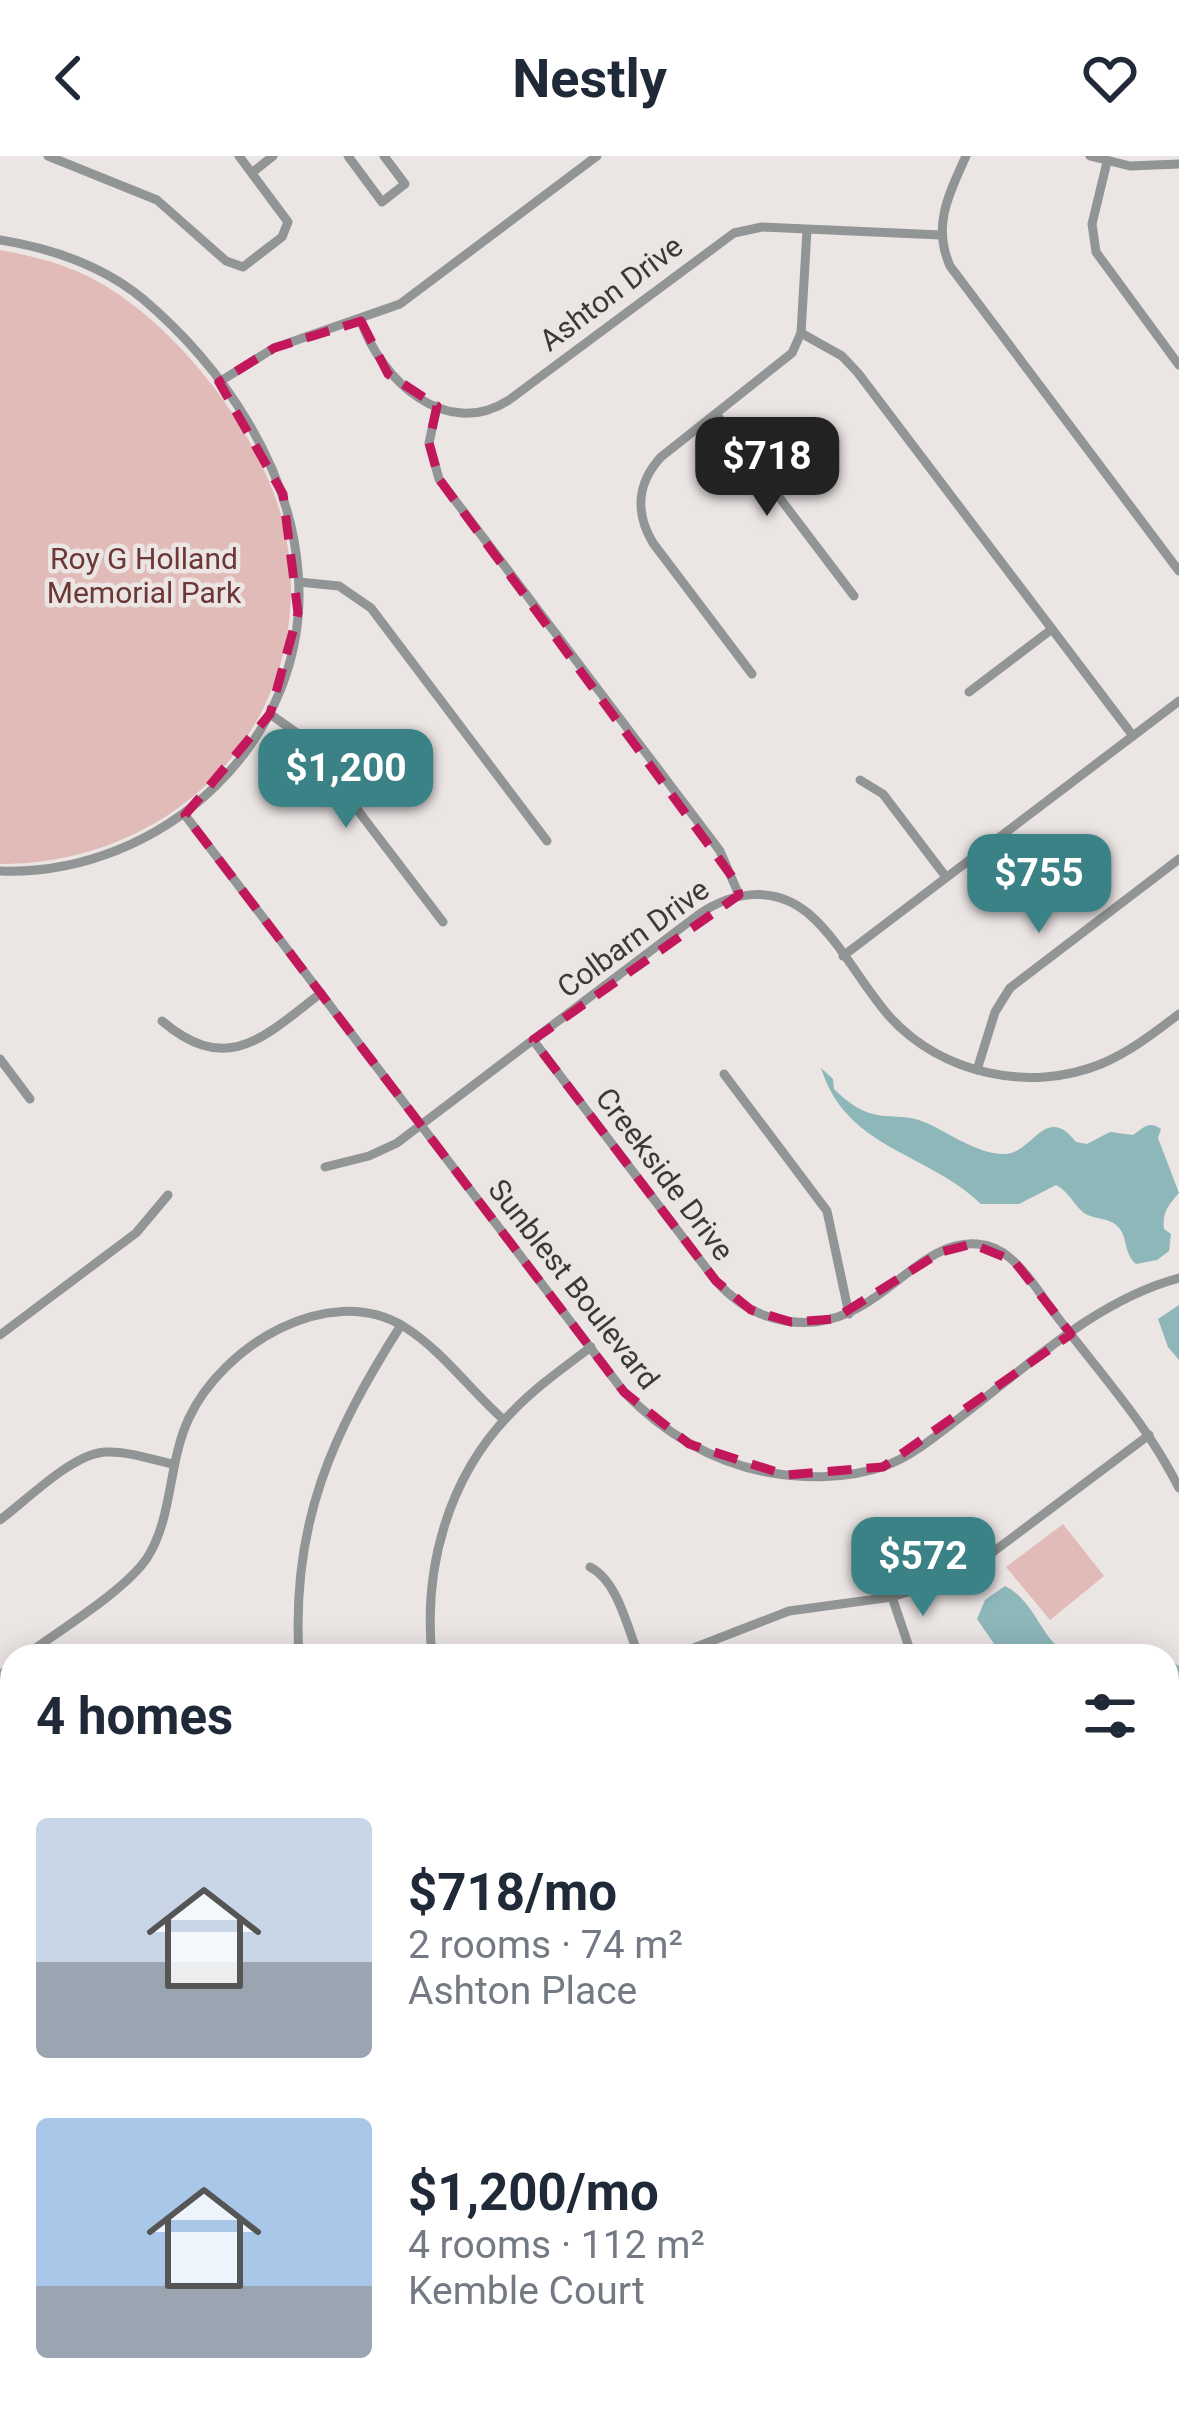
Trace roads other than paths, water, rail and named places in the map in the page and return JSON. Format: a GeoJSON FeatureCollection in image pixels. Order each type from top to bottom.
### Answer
{"type":"FeatureCollection","features":[{"type":"Feature","properties":{"kind":"street"},"geometry":{"type":"LineString","coordinates":[[48,156],[157,200],[231,265],[243,267],[272,246],[286,232],[288,222],[239,156]]}},
{"type":"Feature","properties":{"kind":"street"},"geometry":{"type":"LineString","coordinates":[[253,172],[273,156]]}},
{"type":"Feature","properties":{"kind":"street"},"geometry":{"type":"LineString","coordinates":[[348,156],[382,202],[405,184],[384,156]]}},
{"type":"Feature","properties":{"kind":"street"},"geometry":{"type":"LineString","coordinates":[[219,382],[274,348],[361,320],[410,298],[597,156]]}},
{"type":"Feature","properties":{"kind":"street"},"geometry":{"type":"LineString","coordinates":[[966,156],[946,202],[941,235],[958,278],[1179,571]]}},
{"type":"Feature","properties":{"kind":"street"},"geometry":{"type":"LineString","coordinates":[[1090,156],[1145,167],[1179,164]]}},
{"type":"Feature","properties":{"kind":"street"},"geometry":{"type":"LineString","coordinates":[[1107,162],[1091,224],[1096,252],[1179,365]]}},
{"type":"Feature","properties":{"kind":"street","name":"Ashton Drive"},"geometry":{"type":"LineString","coordinates":[[437,406],[466,415],[497,408],[726,237],[754,228],[941,235]]}},
{"type":"Feature","properties":{"kind":"street"},"geometry":{"type":"LineString","coordinates":[[752,674],[653,543],[640,514],[640,494],[653,465],[787,359],[801,333],[807,230]]}},
{"type":"Feature","properties":{"kind":"street"},"geometry":{"type":"LineString","coordinates":[[0,240],[74,260],[130,291],[219,382],[278,482],[294,538],[299,582],[292,644],[270,713],[233,769],[185,815],[148,839],[99,859],[34,871],[0,871]]}},
{"type":"Feature","properties":{"kind":"street"},"geometry":{"type":"LineString","coordinates":[[361,320],[371,350],[388,374],[437,406],[428,438],[440,479],[721,850],[739,895]]}},
{"type":"Feature","properties":{"kind":"street"},"geometry":{"type":"LineString","coordinates":[[801,333],[842,356],[858,373],[1133,736]]}},
{"type":"Feature","properties":{"kind":"street"},"geometry":{"type":"LineString","coordinates":[[716,414],[854,596]]}},
{"type":"Feature","properties":{"kind":"street"},"geometry":{"type":"LineString","coordinates":[[299,582],[339,586],[371,608],[547,841]]}},
{"type":"Feature","properties":{"kind":"street"},"geometry":{"type":"LineString","coordinates":[[969,692],[1052,629]]}},
{"type":"Feature","properties":{"kind":"street"},"geometry":{"type":"LineString","coordinates":[[843,956],[1179,701]]}},
{"type":"Feature","properties":{"kind":"street"},"geometry":{"type":"LineString","coordinates":[[270,713],[302,736],[443,922]]}},
{"type":"Feature","properties":{"kind":"street"},"geometry":{"type":"LineString","coordinates":[[860,780],[883,794],[946,877]]}},
{"type":"Feature","properties":{"kind":"street","name":"Sunblest Boulevard"},"geometry":{"type":"LineString","coordinates":[[185,815],[635,1404],[689,1444],[744,1467],[817,1476],[870,1470],[904,1457],[1120,1301],[1179,1278]]}},
{"type":"Feature","properties":{"kind":"street"},"geometry":{"type":"LineString","coordinates":[[977,1070],[995,1012],[1010,988],[1179,859]]}},
{"type":"Feature","properties":{"kind":"street","name":"Colbarn Drive"},"geometry":{"type":"LineString","coordinates":[[325,1167],[376,1154],[421,1126],[708,908],[739,895],[774,896],[794,904],[817,922],[900,1027],[934,1052],[977,1070],[1022,1078],[1084,1070],[1129,1051],[1179,1014]]}},
{"type":"Feature","properties":{"kind":"street"},"geometry":{"type":"LineString","coordinates":[[162,1021],[194,1043],[226,1049],[258,1040],[321,993]]}},
{"type":"Feature","properties":{"kind":"street","name":"Creekside Drive"},"geometry":{"type":"LineString","coordinates":[[533,1040],[726,1292],[751,1310],[791,1322],[820,1322],[849,1314],[941,1252],[980,1245],[1014,1261],[1113,1383],[1179,1488]]}},
{"type":"Feature","properties":{"kind":"street"},"geometry":{"type":"LineString","coordinates":[[0,1059],[30,1099]]}},
{"type":"Feature","properties":{"kind":"street"},"geometry":{"type":"LineString","coordinates":[[724,1074],[826,1210],[849,1314]]}},
{"type":"Feature","properties":{"kind":"street"},"geometry":{"type":"LineString","coordinates":[[0,1335],[136,1233],[168,1196]]}},
{"type":"Feature","properties":{"kind":"street"},"geometry":{"type":"LineString","coordinates":[[41,1644],[142,1565],[158,1535],[172,1464],[188,1419],[229,1364],[270,1333],[309,1318],[373,1314],[401,1325],[427,1344],[504,1420]]}},
{"type":"Feature","properties":{"kind":"street"},"geometry":{"type":"LineString","coordinates":[[300,1644],[304,1552],[315,1495],[339,1430],[401,1325]]}},
{"type":"Feature","properties":{"kind":"street"},"geometry":{"type":"LineString","coordinates":[[432,1644],[430,1591],[443,1529],[467,1472],[504,1420],[591,1347]]}},
{"type":"Feature","properties":{"kind":"street"},"geometry":{"type":"LineString","coordinates":[[704,1644],[789,1611],[892,1598],[947,1579],[983,1559],[1149,1435]]}},
{"type":"Feature","properties":{"kind":"street"},"geometry":{"type":"LineString","coordinates":[[0,1520],[73,1465],[97,1453],[172,1464]]}},
{"type":"Feature","properties":{"kind":"street"},"geometry":{"type":"LineString","coordinates":[[590,1567],[601,1572],[609,1584],[634,1644]]}},
{"type":"Feature","properties":{"kind":"street"},"geometry":{"type":"LineString","coordinates":[[892,1598],[908,1644]]}},
{"type":"Feature","properties":{"kind":"water"},"geometry":{"type":"Polygon","coordinates":[[[821,1068],[833,1079],[834,1089],[862,1110],[919,1120],[995,1153],[1016,1151],[1048,1128],[1056,1127],[1087,1144],[1110,1132],[1133,1135],[1146,1126],[1157,1126],[1179,1193],[1164,1218],[1164,1229],[1171,1234],[1169,1251],[1157,1260],[1136,1264],[1117,1225],[1084,1213],[1056,1185],[1019,1204],[981,1204],[937,1172],[868,1133],[833,1095],[821,1068]]]}},
{"type":"Feature","properties":{"kind":"water"},"geometry":{"type":"Polygon","coordinates":[[[1179,1305],[1179,1360],[1168,1347],[1158,1319],[1179,1305]]]}},
{"type":"Feature","properties":{"kind":"water"},"geometry":{"type":"Polygon","coordinates":[[[1005,1586],[1022,1598],[1055,1644],[994,1644],[977,1619],[985,1600],[1005,1586]]]}},
{"type":"Feature","properties":{"kind":"park label","name":"Roy G Holland Memorial Park"},"geometry":{"type":"Point","coordinates":[144,575]}}]}
